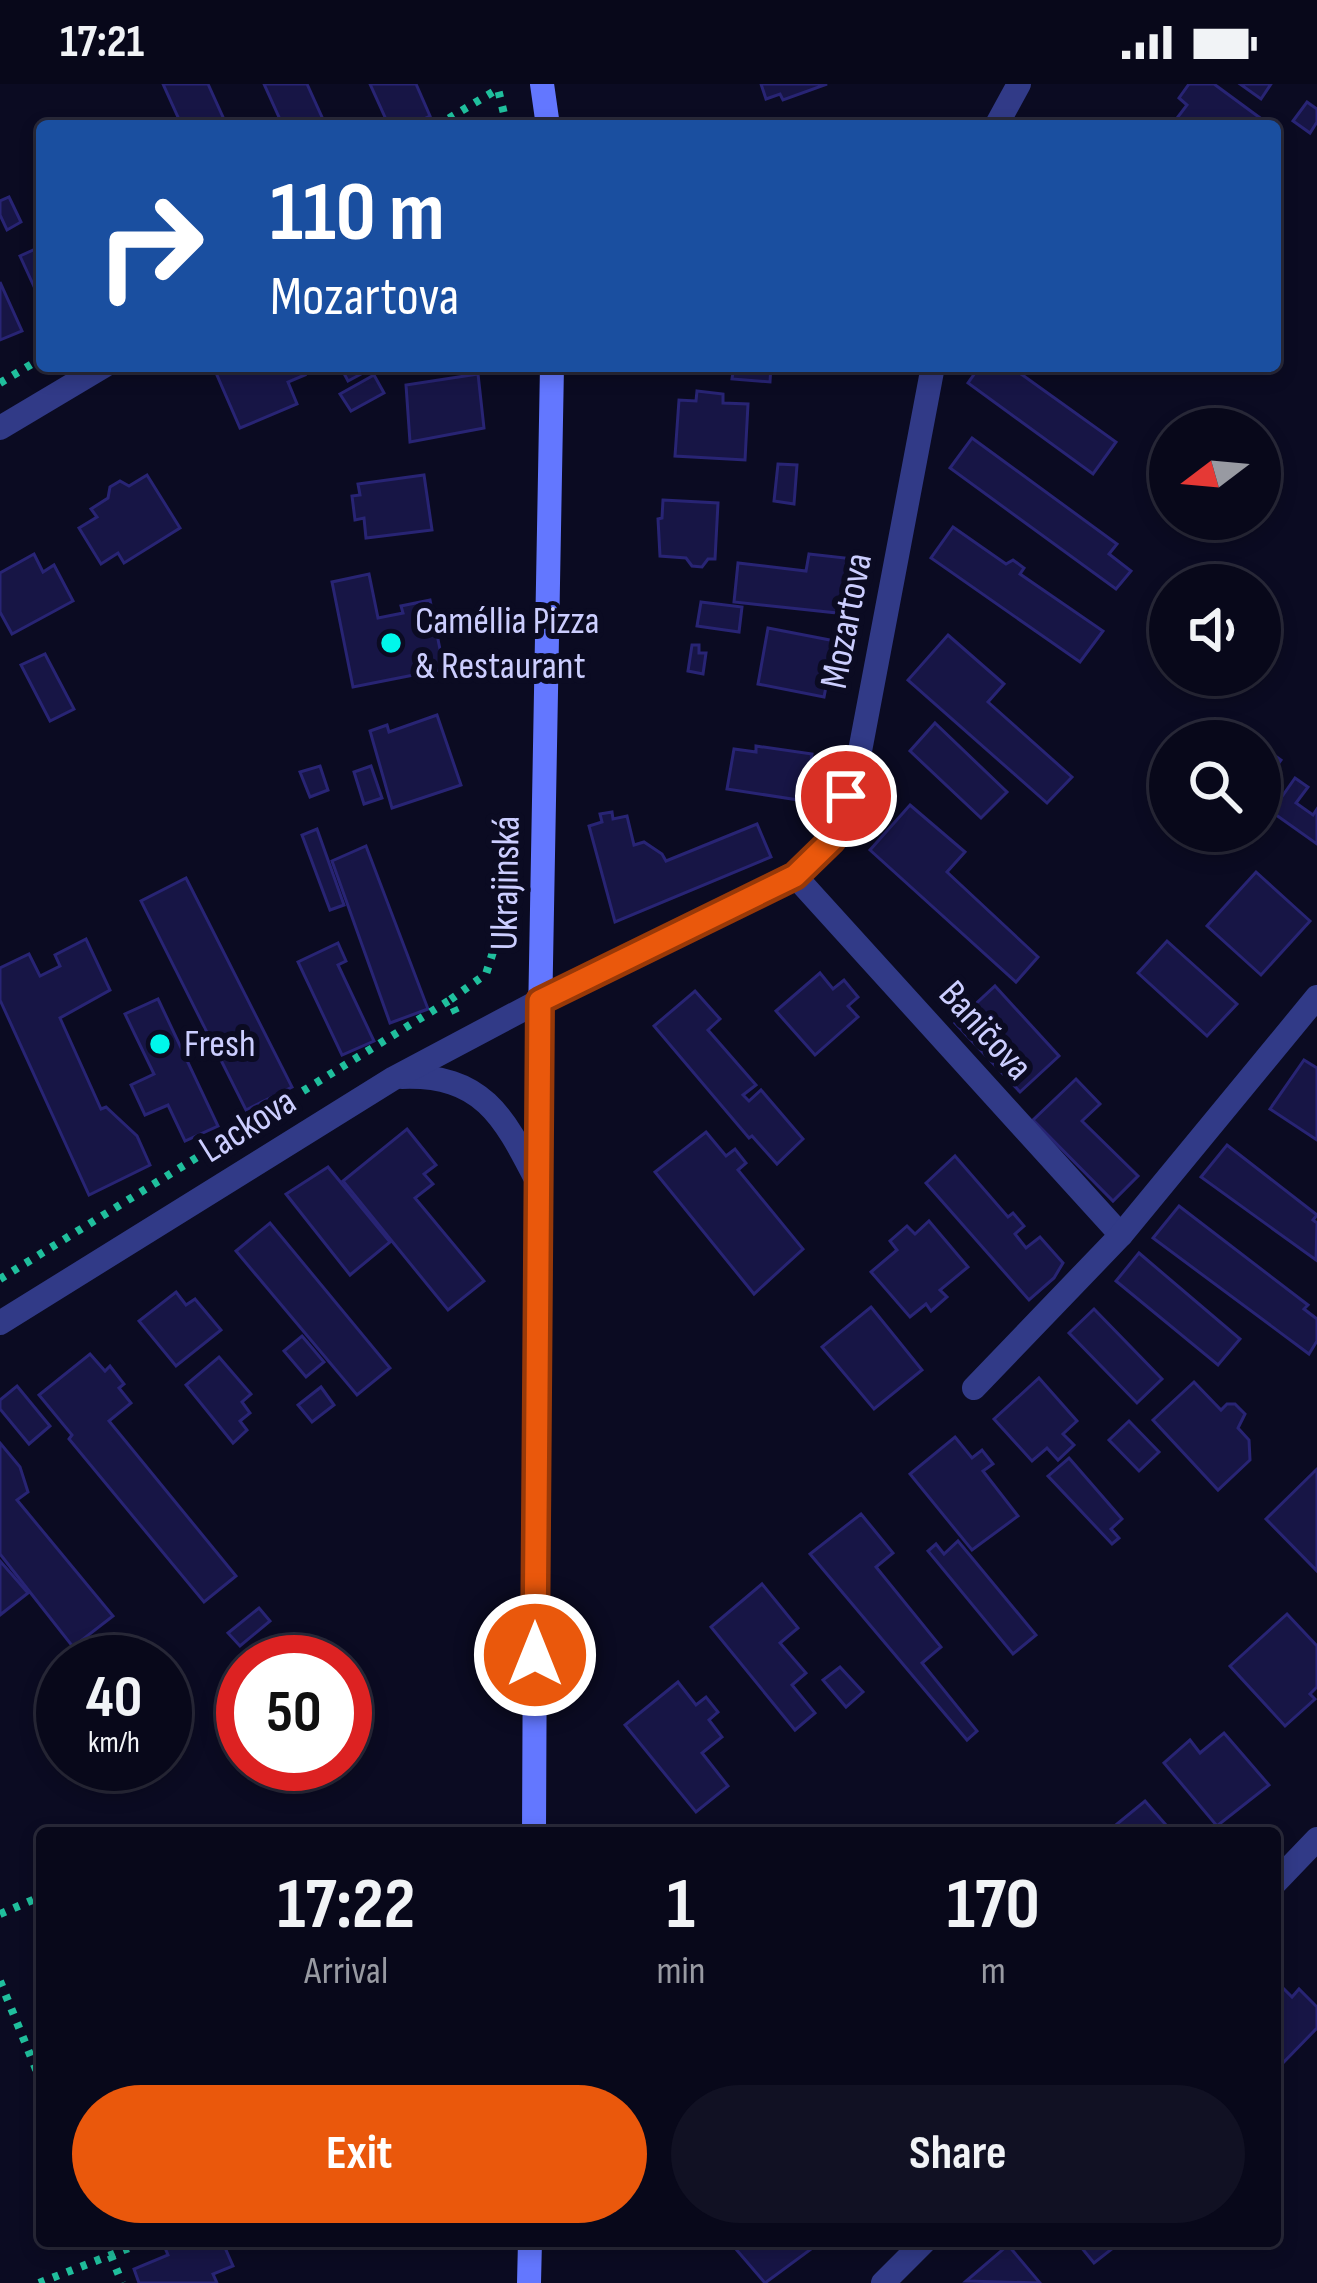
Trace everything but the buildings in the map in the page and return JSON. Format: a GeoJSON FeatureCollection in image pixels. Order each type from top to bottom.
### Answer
{"type":"FeatureCollection","features":[{"type":"Feature","properties":{"kind":"main road"},"geometry":{"type":"LineString","coordinates":[[542,84],[545,120]]}},
{"type":"Feature","properties":{"kind":"main road","name":"Ukrajinská"},"geometry":{"type":"LineString","coordinates":[[534,1827],[537,1181],[552,372]]}},
{"type":"Feature","properties":{"kind":"main road"},"geometry":{"type":"LineString","coordinates":[[529,2283],[530,2247]]}},
{"type":"Feature","properties":{"kind":"street"},"geometry":{"type":"LineString","coordinates":[[998,120],[1019,84]]}},
{"type":"Feature","properties":{"kind":"street"},"geometry":{"type":"LineString","coordinates":[[0,428],[94,372]]}},
{"type":"Feature","properties":{"kind":"street","name":"Mozartova"},"geometry":{"type":"LineString","coordinates":[[540,1001],[795,876],[832,840],[860,751],[932,372]]}},
{"type":"Feature","properties":{"kind":"street","name":"Baničova"},"geometry":{"type":"LineString","coordinates":[[795,876],[1121,1235]]}},
{"type":"Feature","properties":{"kind":"street"},"geometry":{"type":"LineString","coordinates":[[974,1388],[1121,1235],[1317,997]]}},
{"type":"Feature","properties":{"kind":"street","name":"Lackova"},"geometry":{"type":"LineString","coordinates":[[0,1323],[394,1078],[540,1001]]}},
{"type":"Feature","properties":{"kind":"street"},"geometry":{"type":"LineString","coordinates":[[394,1078],[433,1076],[462,1084],[485,1099],[511,1130],[537,1181]]}},
{"type":"Feature","properties":{"kind":"street"},"geometry":{"type":"LineString","coordinates":[[1281,1876],[1317,1839]]}},
{"type":"Feature","properties":{"kind":"street"},"geometry":{"type":"LineString","coordinates":[[883,2283],[919,2247]]}},
{"type":"Feature","properties":{"kind":"path"},"geometry":{"type":"LineString","coordinates":[[446,120],[497,89],[505,120]]}},
{"type":"Feature","properties":{"kind":"path"},"geometry":{"type":"LineString","coordinates":[[0,383],[36,362]]}},
{"type":"Feature","properties":{"kind":"path"},"geometry":{"type":"LineString","coordinates":[[303,1091],[486,974],[499,933],[542,921]]}},
{"type":"Feature","properties":{"kind":"path"},"geometry":{"type":"LineString","coordinates":[[450,1000],[468,1039]]}},
{"type":"Feature","properties":{"kind":"path"},"geometry":{"type":"LineString","coordinates":[[0,1279],[217,1144]]}},
{"type":"Feature","properties":{"kind":"path"},"geometry":{"type":"LineString","coordinates":[[0,1913],[36,1898]]}},
{"type":"Feature","properties":{"kind":"path"},"geometry":{"type":"LineString","coordinates":[[0,1981],[36,2069]]}},
{"type":"Feature","properties":{"kind":"path"},"geometry":{"type":"LineString","coordinates":[[108,2247],[122,2283]]}},
{"type":"Feature","properties":{"kind":"path"},"geometry":{"type":"LineString","coordinates":[[39,2283],[132,2247]]}},
{"type":"Feature","properties":{"kind":"place","name":"Caméllia Pizza & Restaurant"},"geometry":{"type":"Point","coordinates":[391,643]}},
{"type":"Feature","properties":{"kind":"place","name":"Fresh"},"geometry":{"type":"Point","coordinates":[160,1044]}},
{"type":"Feature","properties":{"kind":"route"},"geometry":{"type":"LineString","coordinates":[[535,1655],[540,1001],[795,876],[832,840],[846,796]]}}]}
